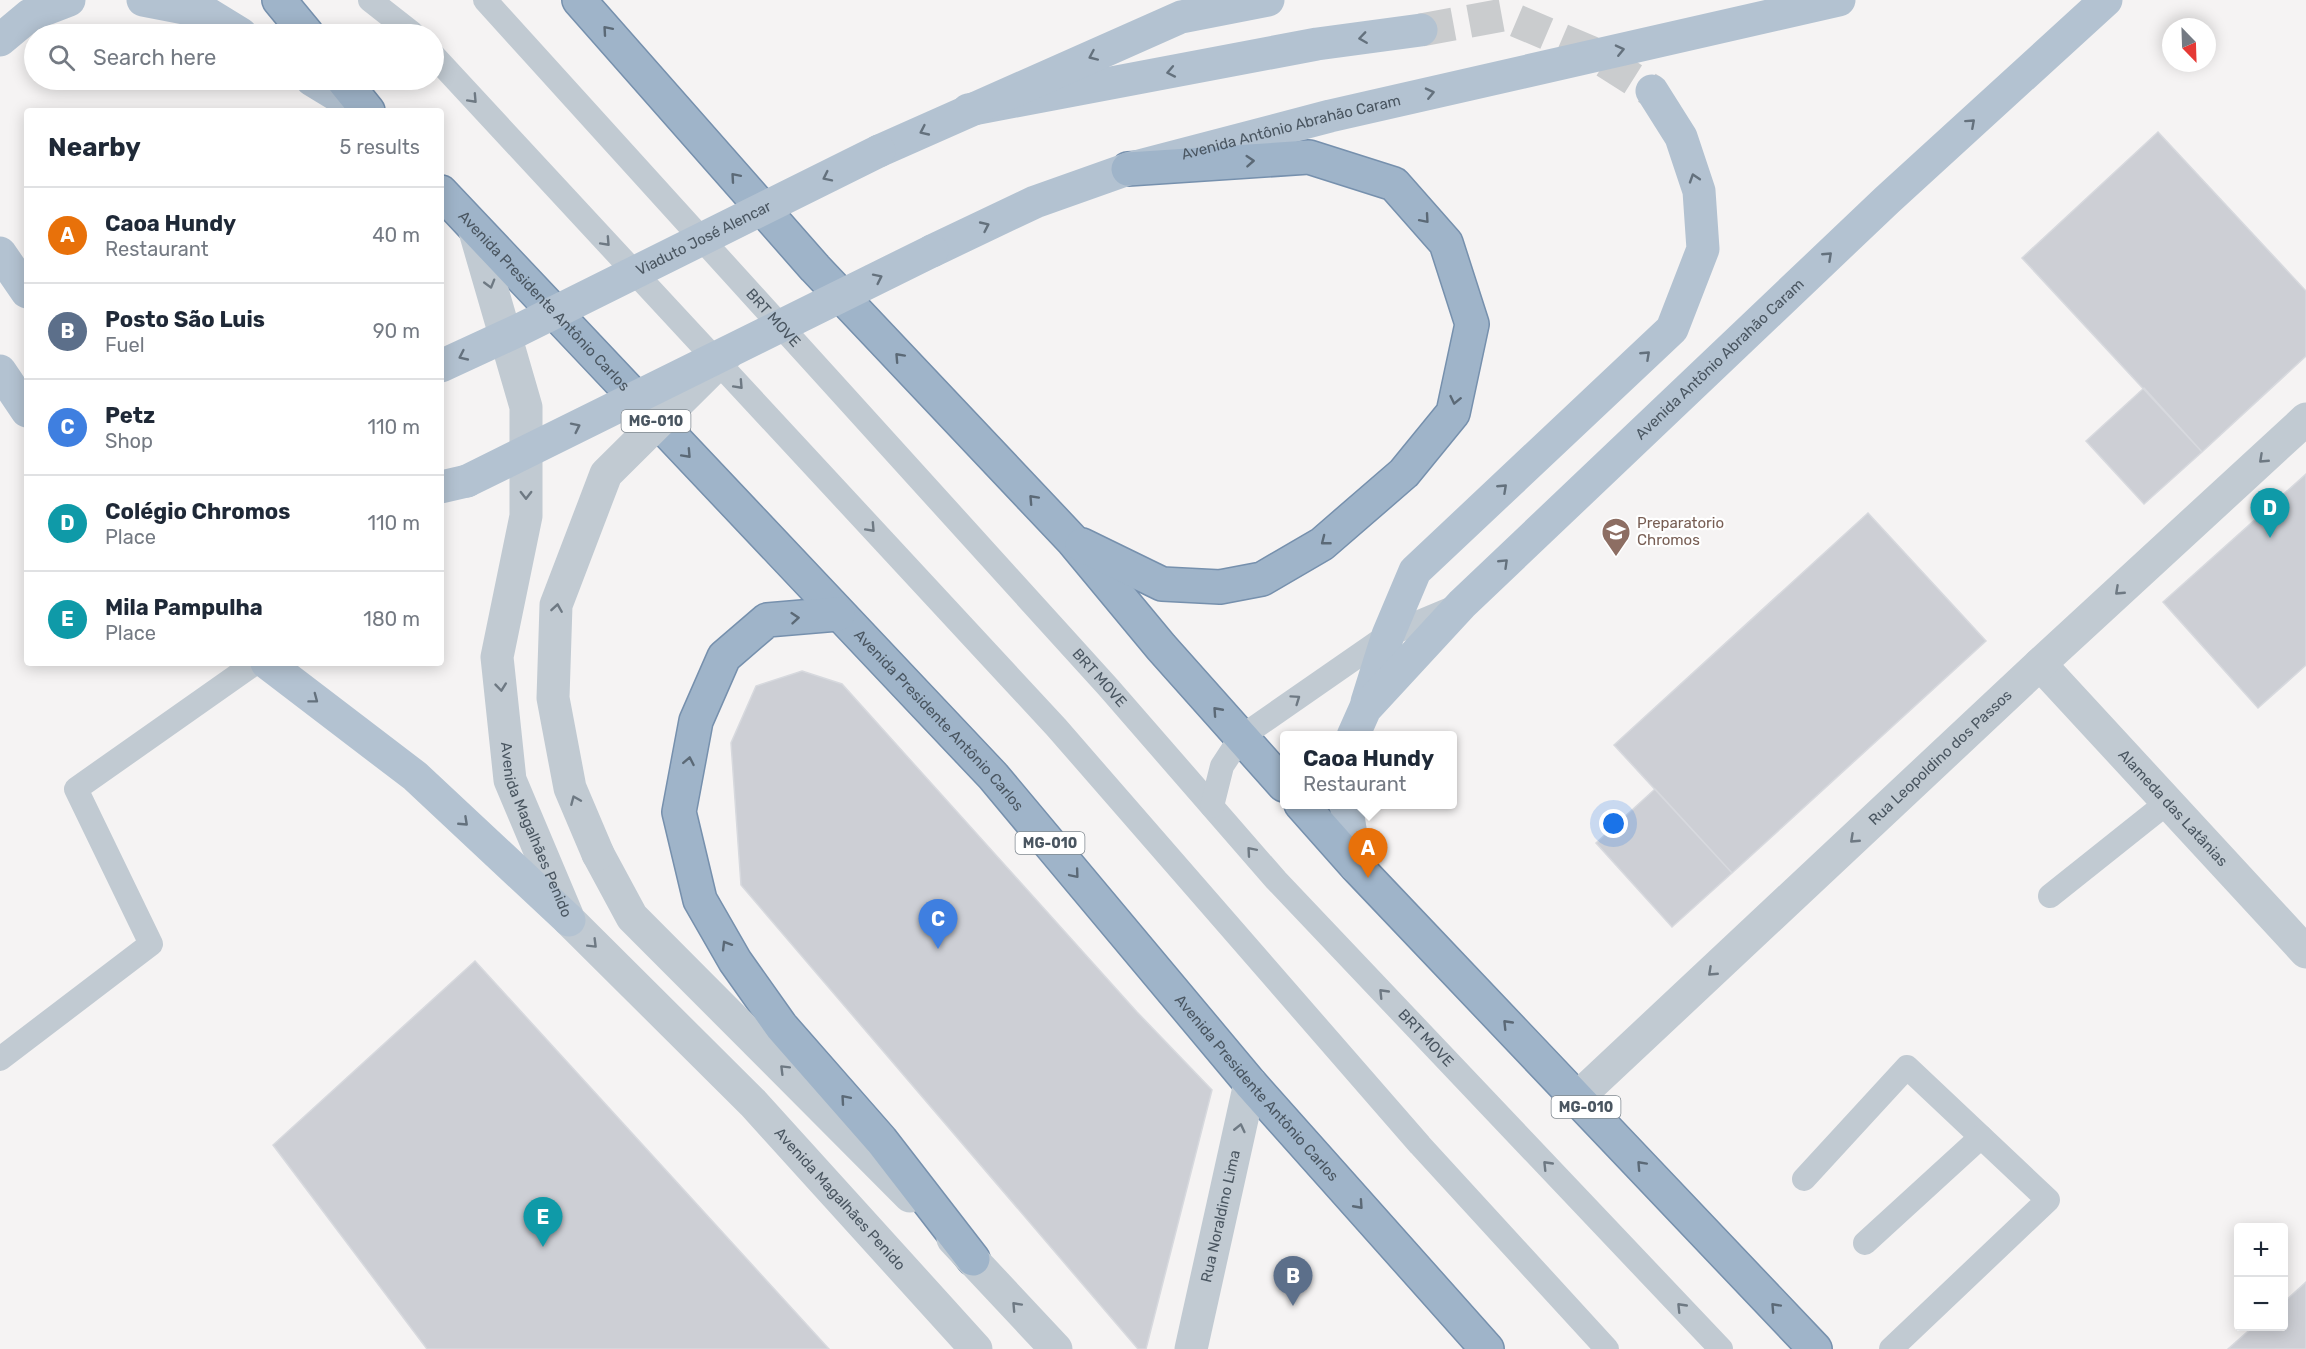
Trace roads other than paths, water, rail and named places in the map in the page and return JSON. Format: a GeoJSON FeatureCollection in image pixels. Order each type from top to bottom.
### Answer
{"type":"FeatureCollection","features":[{"type":"Feature","properties":{"kind":"highway"},"geometry":{"type":"LineString","coordinates":[[279,0],[299,24]]}},
{"type":"Feature","properties":{"kind":"highway"},"geometry":{"type":"LineString","coordinates":[[579,0],[815,268],[1073,541],[1161,647],[1280,781]]}},
{"type":"Feature","properties":{"kind":"highway"},"geometry":{"type":"LineString","coordinates":[[351,90],[366,108]]}},
{"type":"Feature","properties":{"kind":"highway"},"geometry":{"type":"LineString","coordinates":[[1073,541],[1162,584],[1220,587],[1262,579],[1322,544],[1411,465],[1453,413],[1472,324],[1446,243],[1394,184],[1309,157],[1128,169]]}},
{"type":"Feature","properties":{"kind":"highway","name":"Avenida Presidente Antônio Carlos"},"geometry":{"type":"LineString","coordinates":[[444,195],[993,776],[1250,1083],[1487,1349]]}},
{"type":"Feature","properties":{"kind":"highway"},"geometry":{"type":"LineString","coordinates":[[838,614],[767,620],[724,657],[696,721],[679,812],[700,900],[735,961],[781,1026],[881,1140],[974,1259]]}},
{"type":"Feature","properties":{"kind":"highway","name":"MG-010"},"geometry":{"type":"LineString","coordinates":[[1305,809],[1356,866],[1815,1349]]}},
{"type":"Feature","properties":{"kind":"main road"},"geometry":{"type":"LineString","coordinates":[[0,40],[30,15],[69,0]]}},
{"type":"Feature","properties":{"kind":"main road"},"geometry":{"type":"LineString","coordinates":[[143,0],[205,12],[225,24]]}},
{"type":"Feature","properties":{"kind":"main road"},"geometry":{"type":"LineString","coordinates":[[968,110],[1181,17],[1268,0]]}},
{"type":"Feature","properties":{"kind":"main road","name":"Avenida Antônio Abrahão Caram"},"geometry":{"type":"LineString","coordinates":[[731,350],[1035,202],[1128,169],[1330,116],[1839,0]]}},
{"type":"Feature","properties":{"kind":"main road","name":"Avenida Antônio Abrahão Caram"},"geometry":{"type":"LineString","coordinates":[[1359,722],[1462,604],[1878,208],[2106,0]]}},
{"type":"Feature","properties":{"kind":"main road"},"geometry":{"type":"LineString","coordinates":[[968,110],[1317,44],[1421,30]]}},
{"type":"Feature","properties":{"kind":"main road"},"geometry":{"type":"LineString","coordinates":[[328,90],[358,108]]}},
{"type":"Feature","properties":{"kind":"main road"},"geometry":{"type":"LineString","coordinates":[[1359,722],[1388,635],[1415,571],[1672,329],[1704,249],[1699,192],[1681,137],[1652,91]]}},
{"type":"Feature","properties":{"kind":"main road","name":"Viaduto José Alencar"},"geometry":{"type":"LineString","coordinates":[[444,365],[519,330],[879,151],[968,110]]}},
{"type":"Feature","properties":{"kind":"main road"},"geometry":{"type":"LineString","coordinates":[[0,253],[24,288]]}},
{"type":"Feature","properties":{"kind":"main road"},"geometry":{"type":"LineString","coordinates":[[454,484],[731,350]]}},
{"type":"Feature","properties":{"kind":"main road"},"geometry":{"type":"LineString","coordinates":[[11,384],[24,406]]}},
{"type":"Feature","properties":{"kind":"main road"},"geometry":{"type":"LineString","coordinates":[[271,666],[415,776],[569,920]]}},
{"type":"Feature","properties":{"kind":"main road"},"geometry":{"type":"LineString","coordinates":[[1347,809],[1356,866]]}},
{"type":"Feature","properties":{"kind":"street","name":"Avenida Magalhães Penido"},"geometry":{"type":"LineString","coordinates":[[474,228],[526,407],[526,516],[497,657],[510,780],[569,920],[753,1103],[976,1349]]}},
{"type":"Feature","properties":{"kind":"street"},"geometry":{"type":"LineString","coordinates":[[731,350],[606,474],[556,605],[553,698],[570,788],[598,854],[632,917],[974,1259],[1056,1349]]}},
{"type":"Feature","properties":{"kind":"street","name":"Rua Leopoldino dos Passos"},"geometry":{"type":"LineString","coordinates":[[1577,1098],[2040,664],[2306,419]]}},
{"type":"Feature","properties":{"kind":"street","name":"Alameda das Latânias"},"geometry":{"type":"LineString","coordinates":[[2040,664],[2306,952]]}},
{"type":"Feature","properties":{"kind":"street","name":"Rua Noraldino Lima"},"geometry":{"type":"LineString","coordinates":[[1191,1349],[1250,1083]]}},
{"type":"Feature","properties":{"kind":"lane"},"geometry":{"type":"LineString","coordinates":[[370,0],[400,24]]}},
{"type":"Feature","properties":{"kind":"lane"},"geometry":{"type":"LineString","coordinates":[[381,0],[404,24]]}},
{"type":"Feature","properties":{"kind":"lane","name":"BRT MOVE"},"geometry":{"type":"LineString","coordinates":[[485,0],[1092,669],[1276,880],[1721,1349]]}},
{"type":"Feature","properties":{"kind":"lane"},"geometry":{"type":"LineString","coordinates":[[444,67],[1056,727],[1420,1145],[1607,1349]]}},
{"type":"Feature","properties":{"kind":"lane"},"geometry":{"type":"LineString","coordinates":[[1212,806],[1222,766],[1240,737],[1388,635],[1462,604]]}},
{"type":"Feature","properties":{"kind":"lane"},"geometry":{"type":"LineString","coordinates":[[0,1059],[151,944],[76,789],[251,666]]}},
{"type":"Feature","properties":{"kind":"lane"},"geometry":{"type":"LineString","coordinates":[[2050,896],[2168,802]]}},
{"type":"Feature","properties":{"kind":"lane"},"geometry":{"type":"LineString","coordinates":[[1804,1179],[1907,1067],[2048,1200],[1891,1349]]}},
{"type":"Feature","properties":{"kind":"lane"},"geometry":{"type":"LineString","coordinates":[[1865,1243],[1981,1137]]}},
{"type":"Feature","properties":{"kind":"tunnel"},"geometry":{"type":"LineString","coordinates":[[1421,30],[1503,15],[1590,52],[1652,91]]}},
{"type":"Feature","properties":{"kind":"place","name":"Colégio Chromos"},"geometry":{"type":"Point","coordinates":[2270,538]}},
{"type":"Feature","properties":{"kind":"place","name":"Preparatorio Chromos"},"geometry":{"type":"Point","coordinates":[1616,558]}},
{"type":"Feature","properties":{"kind":"place","name":"Caoa Hundy"},"geometry":{"type":"Point","coordinates":[1368,878]}},
{"type":"Feature","properties":{"kind":"place","name":"Petz"},"geometry":{"type":"Point","coordinates":[938,949]}},
{"type":"Feature","properties":{"kind":"place","name":"Mila Pampulha"},"geometry":{"type":"Point","coordinates":[543,1247]}},
{"type":"Feature","properties":{"kind":"place","name":"Posto São Luis"},"geometry":{"type":"Point","coordinates":[1293,1306]}}]}
